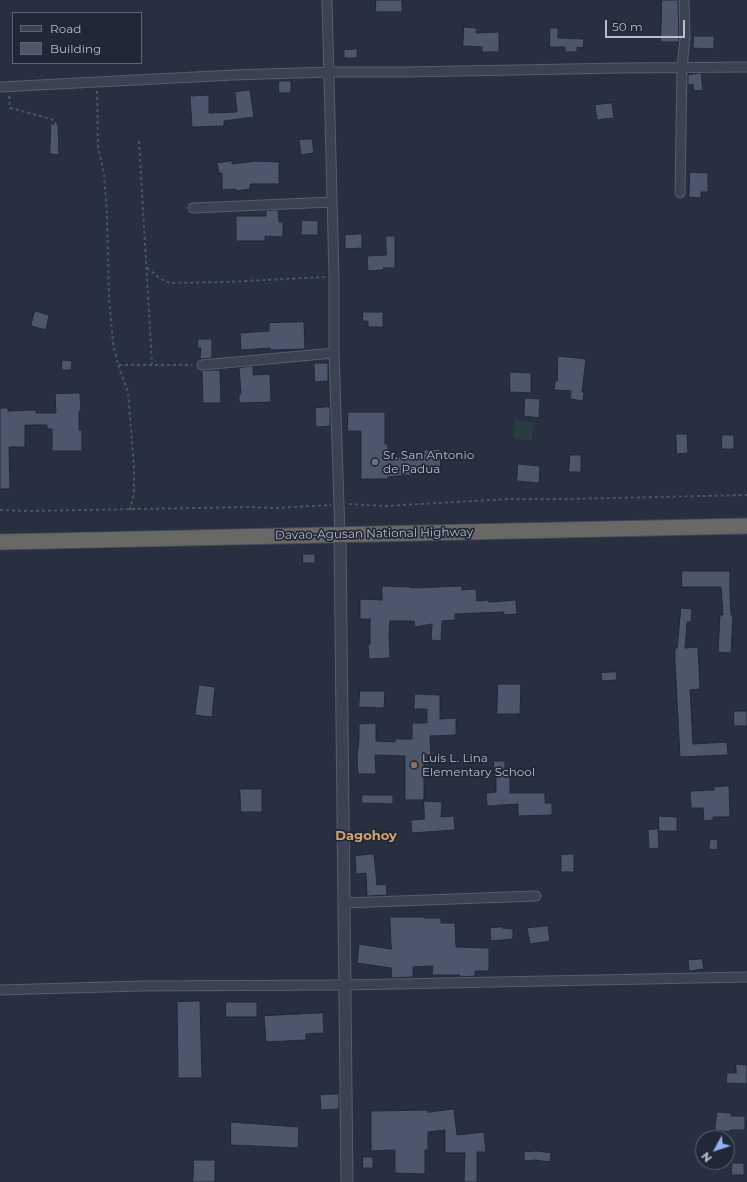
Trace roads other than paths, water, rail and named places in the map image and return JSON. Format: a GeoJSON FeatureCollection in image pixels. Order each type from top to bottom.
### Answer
{"type":"FeatureCollection","features":[{"type":"Feature","properties":{"kind":"highway","name":"Davao-Agusan National Highway"},"geometry":{"type":"LineString","coordinates":[[0,542],[747,526]]}},
{"type":"Feature","properties":{"kind":"street"},"geometry":{"type":"LineString","coordinates":[[327,0],[334,276],[334,353],[340,504],[347,1182]]}},
{"type":"Feature","properties":{"kind":"street"},"geometry":{"type":"LineString","coordinates":[[680,193],[682,67],[686,39],[684,0]]}},
{"type":"Feature","properties":{"kind":"street"},"geometry":{"type":"LineString","coordinates":[[4,87],[233,75],[329,72],[747,67]]}},
{"type":"Feature","properties":{"kind":"street"},"geometry":{"type":"LineString","coordinates":[[193,208],[332,202]]}},
{"type":"Feature","properties":{"kind":"street"},"geometry":{"type":"LineString","coordinates":[[202,365],[334,353]]}},
{"type":"Feature","properties":{"kind":"street"},"geometry":{"type":"LineString","coordinates":[[344,903],[536,896]]}},
{"type":"Feature","properties":{"kind":"street"},"geometry":{"type":"LineString","coordinates":[[0,990],[141,986],[344,985],[747,977]]}},
{"type":"Feature","properties":{"kind":"place","name":"Sr. San Antonio de Padua"},"geometry":{"type":"Point","coordinates":[375,462]}},
{"type":"Feature","properties":{"kind":"place","name":"Luis L. Lina Elementary School"},"geometry":{"type":"Point","coordinates":[414,765]}},
{"type":"Feature","properties":{"kind":"district","name":"Dagohoy"},"geometry":{"type":"Point","coordinates":[366,836]}}]}
